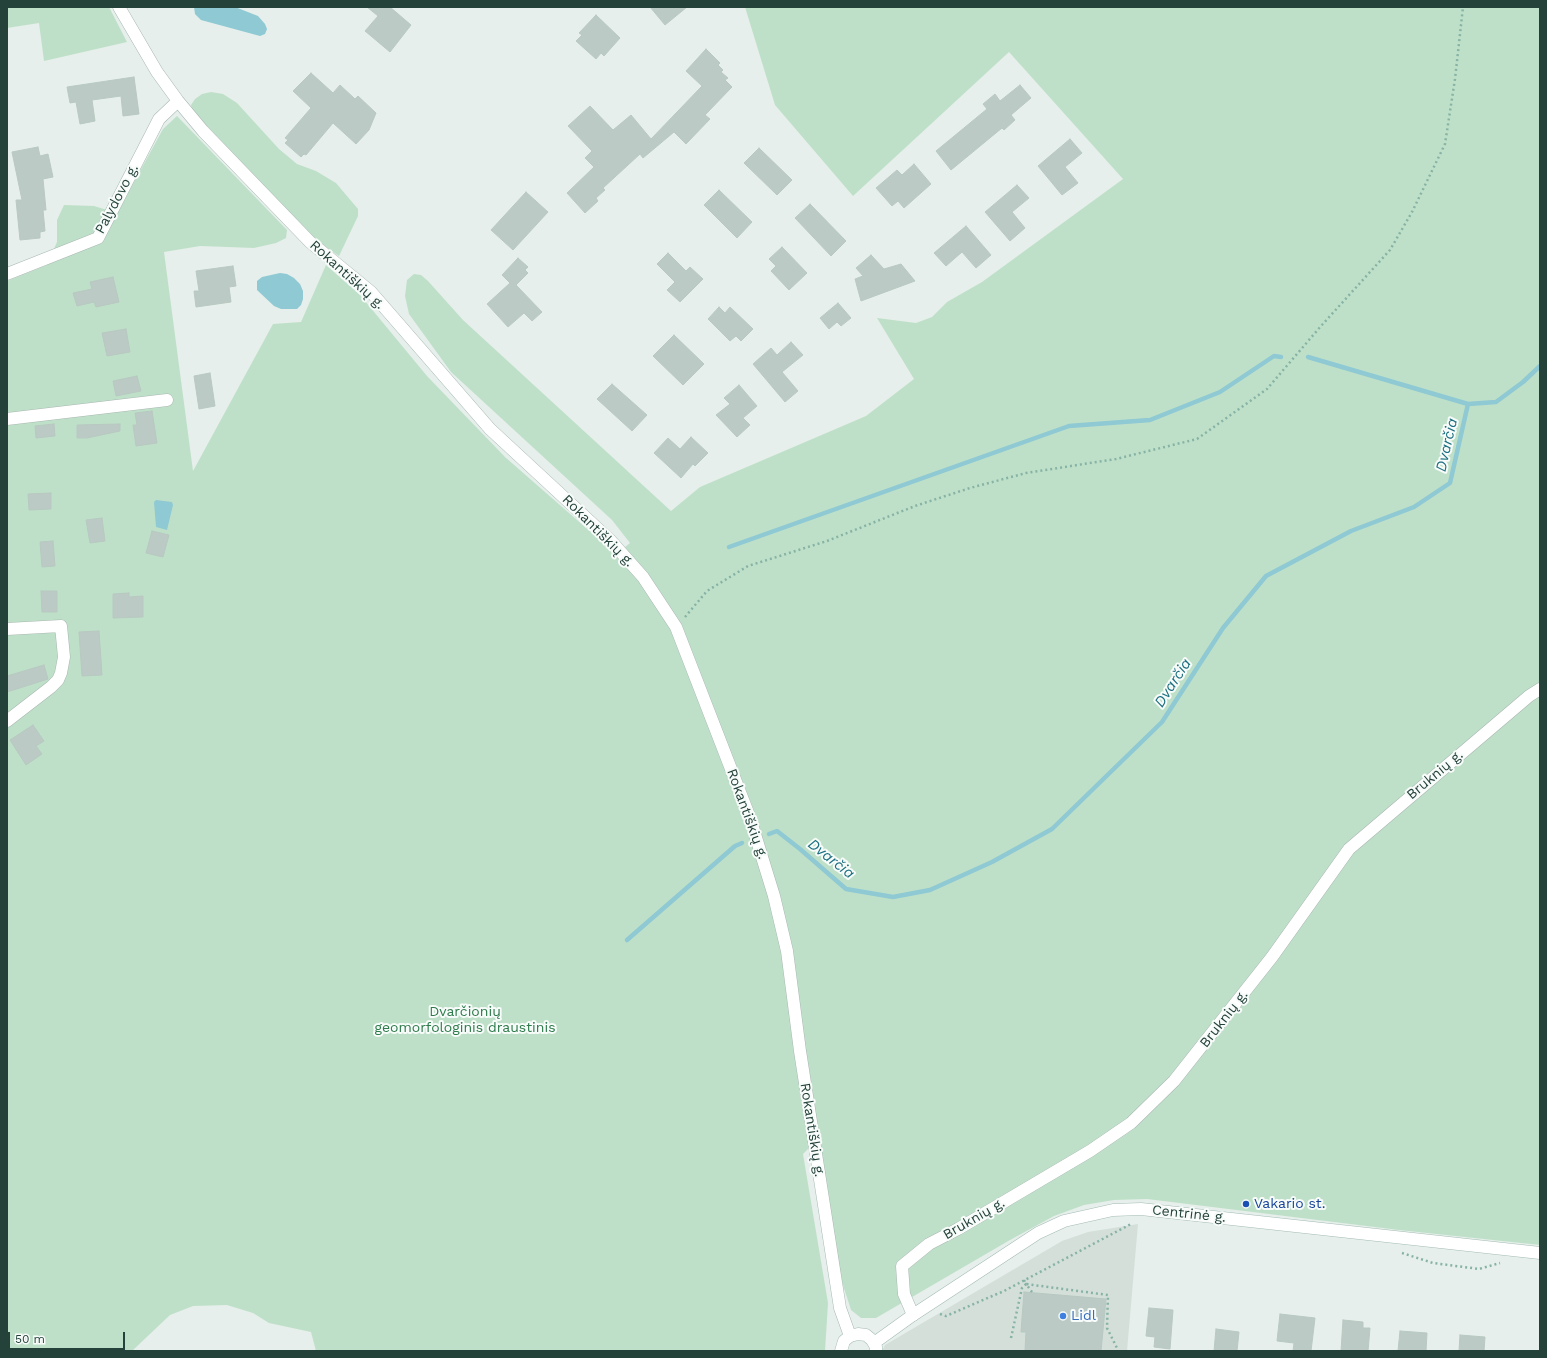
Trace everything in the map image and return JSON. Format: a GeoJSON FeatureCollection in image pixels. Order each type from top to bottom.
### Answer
{"type":"FeatureCollection","features":[{"type":"Feature","properties":{"kind":"street","name":"Rokantiškių g."},"geometry":{"type":"LineString","coordinates":[[119,7],[140,43],[178,101],[203,131],[310,242],[371,292],[490,429],[611,540],[643,577],[676,627],[750,818],[774,896],[787,951],[800,1051],[839,1302],[850,1336]]}},
{"type":"Feature","properties":{"kind":"street","name":"Palydovo g."},"geometry":{"type":"LineString","coordinates":[[7,274],[98,238],[159,119],[178,101]]}},
{"type":"Feature","properties":{"kind":"street"},"geometry":{"type":"LineString","coordinates":[[7,419],[167,400]]}},
{"type":"Feature","properties":{"kind":"street"},"geometry":{"type":"LineString","coordinates":[[7,629],[61,626],[64,658],[58,680],[7,721]]}},
{"type":"Feature","properties":{"kind":"street","name":"Bruknių g."},"geometry":{"type":"LineString","coordinates":[[913,1315],[904,1294],[902,1266],[929,1244],[958,1229],[1090,1151],[1131,1123],[1174,1081],[1272,957],[1349,849],[1529,696],[1540,689]]}},
{"type":"Feature","properties":{"kind":"street","name":"Centrinė g."},"geometry":{"type":"LineString","coordinates":[[850,1336],[858,1334],[866,1335],[875,1347],[913,1315],[1038,1233],[1064,1221],[1113,1210],[1141,1209],[1540,1252]]}},
{"type":"Feature","properties":{"kind":"street"},"geometry":{"type":"LineString","coordinates":[[841,1351],[844,1341],[850,1336]]}},
{"type":"Feature","properties":{"kind":"path"},"geometry":{"type":"LineString","coordinates":[[676,627],[706,591],[748,566],[827,541],[915,506],[970,488],[1026,473],[1116,459],[1197,439],[1267,389],[1321,326],[1390,250],[1412,212],[1445,144],[1455,79],[1463,7]]}},
{"type":"Feature","properties":{"kind":"path"},"geometry":{"type":"LineString","coordinates":[[939,1314],[946,1316],[1004,1291],[1136,1221]]}},
{"type":"Feature","properties":{"kind":"path"},"geometry":{"type":"LineString","coordinates":[[1397,1251],[1433,1263],[1479,1269],[1507,1261]]}},
{"type":"Feature","properties":{"kind":"path"},"geometry":{"type":"LineString","coordinates":[[1024,1280],[1032,1292]]}},
{"type":"Feature","properties":{"kind":"path"},"geometry":{"type":"LineString","coordinates":[[1011,1338],[1022,1288],[1026,1284]]}},
{"type":"Feature","properties":{"kind":"path"},"geometry":{"type":"LineString","coordinates":[[1026,1284],[1108,1295],[1107,1328],[1118,1350]]}},
{"type":"Feature","properties":{"kind":"shaded area"},"geometry":{"type":"Polygon","coordinates":[[[1138,1224],[1127,1351],[882,1351],[885,1345],[1062,1241],[1088,1232],[1138,1224]]]}},
{"type":"Feature","properties":{"kind":"green space"},"geometry":{"type":"Polygon","coordinates":[[[7,7],[109,7],[127,42],[44,61],[39,23],[7,28],[7,7]]]}},
{"type":"Feature","properties":{"kind":"green space","name":"Dvarčionių geomorfologinis draustinis"},"geometry":{"type":"Polygon","coordinates":[[[745,7],[1540,7],[1540,1245],[1399,1230],[1147,1199],[1114,1200],[1084,1205],[1054,1216],[876,1318],[861,1318],[851,1310],[841,1279],[819,1138],[803,1154],[828,1303],[825,1351],[316,1351],[311,1332],[269,1323],[253,1313],[227,1305],[193,1306],[170,1315],[132,1351],[7,1351],[7,281],[47,265],[57,242],[57,220],[64,205],[94,206],[117,213],[163,129],[177,116],[287,230],[286,238],[276,243],[254,248],[200,246],[164,252],[193,471],[273,324],[301,322],[326,265],[360,295],[427,376],[505,457],[609,548],[615,555],[630,543],[612,520],[451,372],[409,314],[405,296],[407,280],[414,274],[421,275],[428,281],[463,320],[671,511],[700,487],[866,416],[914,379],[877,318],[916,323],[932,317],[947,302],[982,282],[1123,179],[1009,52],[853,196],[775,105],[745,7]]]}},
{"type":"Feature","properties":{"kind":"green space"},"geometry":{"type":"Polygon","coordinates":[[[211,92],[223,94],[237,103],[279,149],[297,164],[316,171],[336,183],[358,209],[358,216],[339,256],[314,239],[192,110],[191,105],[195,99],[202,94],[211,92]]]}},
{"type":"Feature","properties":{"kind":"water"},"geometry":{"type":"Polygon","coordinates":[[[194,7],[235,7],[258,16],[265,24],[267,29],[265,34],[260,36],[201,20],[195,14],[194,7]]]}},
{"type":"Feature","properties":{"kind":"water"},"geometry":{"type":"Polygon","coordinates":[[[280,273],[287,274],[300,284],[303,291],[303,299],[301,305],[297,309],[281,309],[274,306],[257,290],[257,281],[262,277],[280,273]]]}},
{"type":"Feature","properties":{"kind":"water"},"geometry":{"type":"Polygon","coordinates":[[[156,500],[172,502],[173,505],[167,530],[156,527],[154,502],[156,500]]]}},
{"type":"Feature","properties":{"kind":"building"},"geometry":{"type":"Polygon","coordinates":[[[367,7],[390,7],[411,25],[390,52],[365,31],[378,16],[367,7]]]}},
{"type":"Feature","properties":{"kind":"building"},"geometry":{"type":"Polygon","coordinates":[[[650,7],[687,7],[665,25],[650,7]]]}},
{"type":"Feature","properties":{"kind":"building"},"geometry":{"type":"Polygon","coordinates":[[[596,15],[620,38],[604,56],[601,53],[596,59],[576,41],[582,35],[579,33],[596,15]]]}},
{"type":"Feature","properties":{"kind":"building"},"geometry":{"type":"Polygon","coordinates":[[[706,49],[720,63],[718,65],[723,70],[721,72],[728,78],[725,80],[732,87],[705,115],[710,119],[686,144],[674,132],[643,158],[640,154],[603,188],[605,190],[596,198],[598,201],[585,213],[567,193],[594,167],[585,158],[592,151],[568,126],[590,106],[613,130],[631,115],[651,139],[702,86],[686,71],[706,49]]]}},
{"type":"Feature","properties":{"kind":"building"},"geometry":{"type":"Polygon","coordinates":[[[311,73],[333,93],[340,85],[355,99],[358,96],[376,113],[369,130],[356,144],[333,123],[306,155],[304,154],[301,157],[285,143],[288,140],[285,138],[311,108],[293,91],[311,73]]]}},
{"type":"Feature","properties":{"kind":"building"},"geometry":{"type":"Polygon","coordinates":[[[134,77],[139,114],[123,116],[121,96],[92,100],[95,121],[80,124],[76,102],[70,103],[67,87],[134,77]]]}},
{"type":"Feature","properties":{"kind":"building"},"geometry":{"type":"Polygon","coordinates":[[[1020,85],[1031,98],[1011,115],[1015,120],[1004,130],[1002,128],[951,170],[936,151],[987,109],[983,104],[995,94],[1000,101],[1020,85]]]}},
{"type":"Feature","properties":{"kind":"building"},"geometry":{"type":"Polygon","coordinates":[[[1070,139],[1082,153],[1065,167],[1078,183],[1062,195],[1038,166],[1070,139]]]}},
{"type":"Feature","properties":{"kind":"building"},"geometry":{"type":"Polygon","coordinates":[[[38,147],[40,156],[48,154],[53,177],[43,179],[46,210],[43,210],[45,231],[40,232],[40,238],[20,240],[16,200],[22,200],[12,152],[38,147]]]}},
{"type":"Feature","properties":{"kind":"building"},"geometry":{"type":"Polygon","coordinates":[[[759,148],[792,180],[777,195],[744,163],[759,148]]]}},
{"type":"Feature","properties":{"kind":"building"},"geometry":{"type":"Polygon","coordinates":[[[914,164],[931,184],[904,208],[898,201],[892,206],[876,188],[897,170],[902,175],[914,164]]]}},
{"type":"Feature","properties":{"kind":"building"},"geometry":{"type":"Polygon","coordinates":[[[1017,185],[1029,198],[1012,212],[1025,228],[1010,241],[985,212],[1017,185]]]}},
{"type":"Feature","properties":{"kind":"building"},"geometry":{"type":"Polygon","coordinates":[[[719,190],[752,222],[737,238],[704,205],[719,190]]]}},
{"type":"Feature","properties":{"kind":"building"},"geometry":{"type":"Polygon","coordinates":[[[526,192],[548,212],[513,250],[491,230],[526,192]]]}},
{"type":"Feature","properties":{"kind":"building"},"geometry":{"type":"Polygon","coordinates":[[[810,204],[846,241],[831,256],[795,218],[810,204]]]}},
{"type":"Feature","properties":{"kind":"building"},"geometry":{"type":"Polygon","coordinates":[[[966,226],[991,255],[976,268],[962,252],[946,266],[934,253],[966,226]]]}},
{"type":"Feature","properties":{"kind":"building"},"geometry":{"type":"Polygon","coordinates":[[[782,247],[807,273],[789,290],[771,271],[776,266],[769,259],[782,247]]]}},
{"type":"Feature","properties":{"kind":"building"},"geometry":{"type":"Polygon","coordinates":[[[668,253],[686,271],[690,267],[703,279],[680,302],[667,290],[675,282],[657,264],[668,253]]]}},
{"type":"Feature","properties":{"kind":"building"},"geometry":{"type":"Polygon","coordinates":[[[871,255],[884,269],[901,264],[915,281],[861,301],[855,279],[863,276],[856,268],[871,255]]]}},
{"type":"Feature","properties":{"kind":"building"},"geometry":{"type":"Polygon","coordinates":[[[518,258],[528,267],[525,270],[528,273],[516,285],[542,312],[532,321],[524,313],[508,327],[487,304],[510,283],[502,275],[518,258]]]}},
{"type":"Feature","properties":{"kind":"building"},"geometry":{"type":"Polygon","coordinates":[[[233,266],[236,286],[229,287],[231,302],[196,307],[194,291],[199,291],[196,271],[233,266]]]}},
{"type":"Feature","properties":{"kind":"building"},"geometry":{"type":"Polygon","coordinates":[[[113,277],[119,302],[96,307],[94,302],[77,306],[73,293],[92,289],[90,282],[113,277]]]}},
{"type":"Feature","properties":{"kind":"building"},"geometry":{"type":"Polygon","coordinates":[[[838,303],[851,318],[841,326],[837,322],[829,329],[820,318],[838,303]]]}},
{"type":"Feature","properties":{"kind":"building"},"geometry":{"type":"Polygon","coordinates":[[[719,307],[725,313],[730,307],[753,329],[741,341],[736,336],[730,341],[708,319],[719,307]]]}},
{"type":"Feature","properties":{"kind":"building"},"geometry":{"type":"Polygon","coordinates":[[[126,329],[130,352],[107,356],[102,333],[126,329]]]}},
{"type":"Feature","properties":{"kind":"building"},"geometry":{"type":"Polygon","coordinates":[[[674,335],[704,364],[683,385],[653,356],[674,335]]]}},
{"type":"Feature","properties":{"kind":"building"},"geometry":{"type":"Polygon","coordinates":[[[791,342],[803,355],[782,372],[798,391],[785,402],[753,364],[771,348],[777,355],[791,342]]]}},
{"type":"Feature","properties":{"kind":"building"},"geometry":{"type":"Polygon","coordinates":[[[210,373],[215,406],[199,409],[194,376],[210,373]]]}},
{"type":"Feature","properties":{"kind":"building"},"geometry":{"type":"Polygon","coordinates":[[[137,376],[141,391],[116,396],[113,381],[137,376]]]}},
{"type":"Feature","properties":{"kind":"building"},"geometry":{"type":"Polygon","coordinates":[[[612,384],[647,415],[632,431],[597,399],[612,384]]]}},
{"type":"Feature","properties":{"kind":"building"},"geometry":{"type":"Polygon","coordinates":[[[739,385],[757,406],[743,418],[750,425],[737,437],[716,415],[730,404],[724,398],[739,385]]]}},
{"type":"Feature","properties":{"kind":"building"},"geometry":{"type":"Polygon","coordinates":[[[152,411],[157,443],[136,446],[133,425],[137,425],[135,413],[152,411]]]}},
{"type":"Feature","properties":{"kind":"building"},"geometry":{"type":"Polygon","coordinates":[[[54,424],[55,436],[36,438],[35,426],[54,424]]]}},
{"type":"Feature","properties":{"kind":"building"},"geometry":{"type":"Polygon","coordinates":[[[120,424],[120,431],[87,438],[77,438],[77,425],[120,424]]]}},
{"type":"Feature","properties":{"kind":"building"},"geometry":{"type":"Polygon","coordinates":[[[691,437],[708,453],[695,466],[693,464],[681,478],[654,453],[668,438],[680,449],[691,437]]]}},
{"type":"Feature","properties":{"kind":"building"},"geometry":{"type":"Polygon","coordinates":[[[51,493],[51,509],[29,510],[28,494],[51,493]]]}},
{"type":"Feature","properties":{"kind":"building"},"geometry":{"type":"Polygon","coordinates":[[[102,518],[105,541],[90,543],[86,520],[102,518]]]}},
{"type":"Feature","properties":{"kind":"building"},"geometry":{"type":"Polygon","coordinates":[[[152,531],[169,535],[163,557],[146,553],[152,531]]]}},
{"type":"Feature","properties":{"kind":"building"},"geometry":{"type":"Polygon","coordinates":[[[53,541],[55,566],[42,567],[40,542],[53,541]]]}},
{"type":"Feature","properties":{"kind":"building"},"geometry":{"type":"Polygon","coordinates":[[[41,591],[57,591],[57,612],[42,612],[41,591]]]}},
{"type":"Feature","properties":{"kind":"building"},"geometry":{"type":"Polygon","coordinates":[[[129,593],[129,597],[143,596],[143,617],[113,618],[113,594],[129,593]]]}},
{"type":"Feature","properties":{"kind":"building"},"geometry":{"type":"Polygon","coordinates":[[[99,631],[102,675],[82,676],[79,632],[99,631]]]}},
{"type":"Feature","properties":{"kind":"building"},"geometry":{"type":"Polygon","coordinates":[[[44,665],[48,679],[7,692],[7,676],[44,665]]]}},
{"type":"Feature","properties":{"kind":"building"},"geometry":{"type":"Polygon","coordinates":[[[33,725],[44,741],[36,746],[42,754],[26,765],[10,740],[33,725]]]}},
{"type":"Feature","properties":{"kind":"building","name":"Lidl"},"geometry":{"type":"Polygon","coordinates":[[[1024,1292],[1106,1299],[1101,1351],[1025,1351],[1026,1332],[1021,1332],[1024,1292]]]}},
{"type":"Feature","properties":{"kind":"building"},"geometry":{"type":"Polygon","coordinates":[[[1149,1308],[1173,1310],[1170,1349],[1154,1347],[1155,1337],[1146,1336],[1149,1308]]]}},
{"type":"Feature","properties":{"kind":"building"},"geometry":{"type":"Polygon","coordinates":[[[1280,1314],[1315,1318],[1311,1351],[1293,1351],[1294,1343],[1277,1341],[1280,1314]]]}},
{"type":"Feature","properties":{"kind":"building"},"geometry":{"type":"Polygon","coordinates":[[[1343,1320],[1363,1322],[1363,1328],[1370,1328],[1368,1351],[1341,1351],[1343,1320]]]}},
{"type":"Feature","properties":{"kind":"building"},"geometry":{"type":"Polygon","coordinates":[[[1216,1329],[1239,1332],[1237,1351],[1214,1351],[1216,1329]]]}},
{"type":"Feature","properties":{"kind":"building"},"geometry":{"type":"Polygon","coordinates":[[[1400,1331],[1427,1333],[1426,1351],[1398,1351],[1400,1331]]]}},
{"type":"Feature","properties":{"kind":"building"},"geometry":{"type":"Polygon","coordinates":[[[1460,1335],[1485,1337],[1484,1351],[1459,1351],[1460,1335]]]}},
{"type":"Feature","properties":{"kind":"waterway"},"geometry":{"type":"LineString","coordinates":[[729,547],[1069,426],[1150,420],[1220,392],[1274,356],[1281,357]]}},
{"type":"Feature","properties":{"kind":"waterway"},"geometry":{"type":"LineString","coordinates":[[1308,357],[1468,404]]}},
{"type":"Feature","properties":{"kind":"waterway","name":"Dvarčia"},"geometry":{"type":"LineString","coordinates":[[769,834],[777,831],[846,889],[893,897],[930,890],[992,862],[1052,829],[1162,722],[1223,628],[1266,576],[1351,531],[1414,507],[1450,483],[1468,404],[1496,402],[1523,382],[1540,366]]}},
{"type":"Feature","properties":{"kind":"waterway","name":"Dvarčia"},"geometry":{"type":"LineString","coordinates":[[627,940],[735,846],[742,843]]}},
{"type":"Feature","properties":{"kind":"place","name":"Vakario st."},"geometry":{"type":"Point","coordinates":[1246,1204]}},
{"type":"Feature","properties":{"kind":"place","name":"Lidl"},"geometry":{"type":"Point","coordinates":[1063,1316]}}]}
